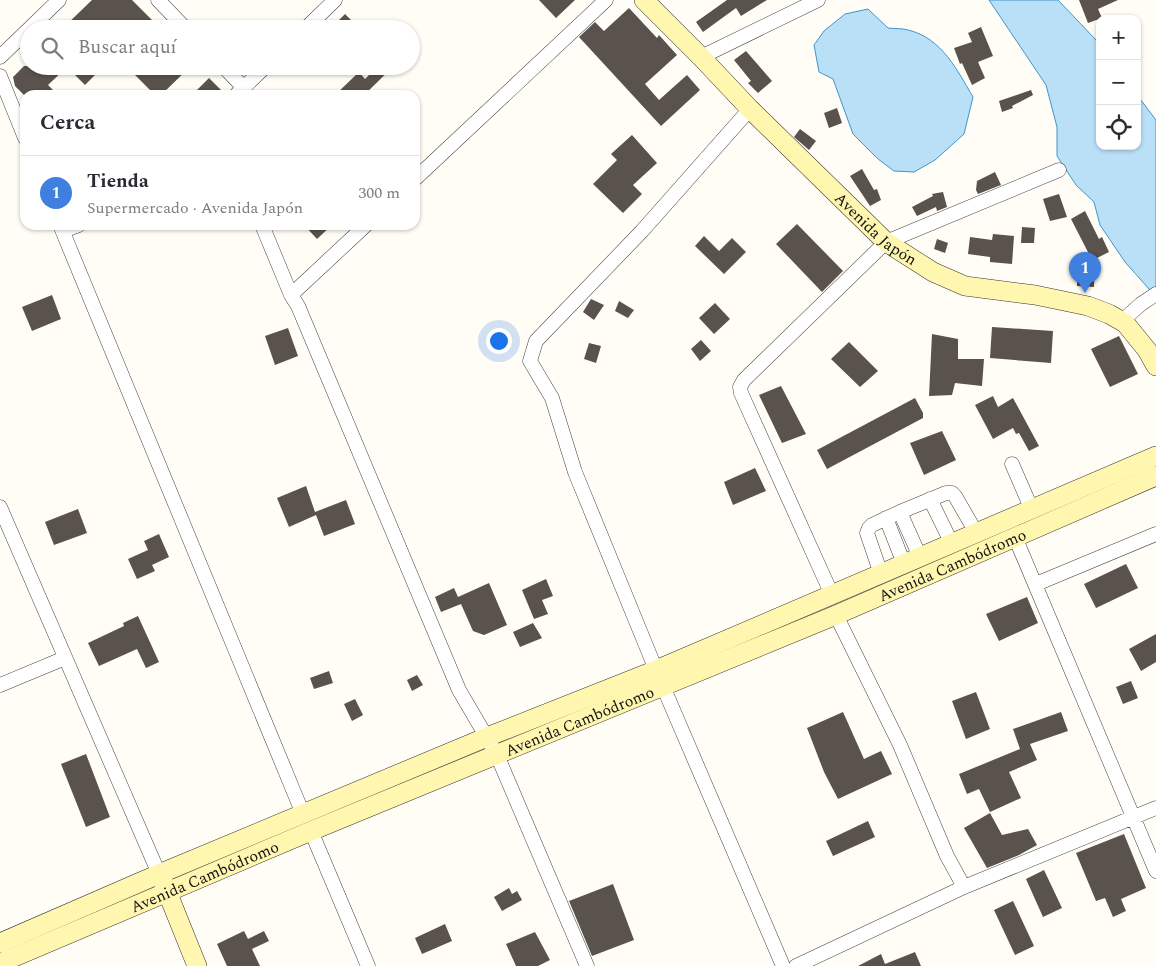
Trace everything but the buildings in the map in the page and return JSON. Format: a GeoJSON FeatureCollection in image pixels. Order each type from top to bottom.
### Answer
{"type":"FeatureCollection","features":[{"type":"Feature","properties":{"kind":"street"},"geometry":{"type":"LineString","coordinates":[[38,20],[59,0]]}},
{"type":"Feature","properties":{"kind":"street"},"geometry":{"type":"LineString","coordinates":[[158,0],[177,20]]}},
{"type":"Feature","properties":{"kind":"street"},"geometry":{"type":"LineString","coordinates":[[314,20],[335,0]]}},
{"type":"Feature","properties":{"kind":"street"},"geometry":{"type":"LineString","coordinates":[[420,174],[606,0]]}},
{"type":"Feature","properties":{"kind":"street","name":"Avenida Japón"},"geometry":{"type":"LineString","coordinates":[[644,0],[750,110],[886,242],[933,272],[965,286],[1035,295],[1088,306],[1109,314],[1122,321],[1146,350],[1156,366]]}},
{"type":"Feature","properties":{"kind":"street"},"geometry":{"type":"LineString","coordinates":[[701,57],[818,0]]}},
{"type":"Feature","properties":{"kind":"street"},"geometry":{"type":"LineString","coordinates":[[0,57],[20,38]]}},
{"type":"Feature","properties":{"kind":"street"},"geometry":{"type":"LineString","coordinates":[[229,75],[239,90]]}},
{"type":"Feature","properties":{"kind":"street"},"geometry":{"type":"LineString","coordinates":[[241,90],[257,75]]}},
{"type":"Feature","properties":{"kind":"street"},"geometry":{"type":"LineString","coordinates":[[0,76],[20,126]]}},
{"type":"Feature","properties":{"kind":"street"},"geometry":{"type":"LineString","coordinates":[[750,110],[642,231],[536,341],[530,361],[552,398],[575,472],[659,678],[783,966]]}},
{"type":"Feature","properties":{"kind":"street"},"geometry":{"type":"LineString","coordinates":[[832,595],[741,393],[740,387],[744,380],[886,242],[1058,170]]}},
{"type":"Feature","properties":{"kind":"street"},"geometry":{"type":"LineString","coordinates":[[63,230],[307,823],[368,966]]}},
{"type":"Feature","properties":{"kind":"street"},"geometry":{"type":"LineString","coordinates":[[264,230],[291,296],[298,306],[459,690],[497,756],[587,966]]}},
{"type":"Feature","properties":{"kind":"street"},"geometry":{"type":"LineString","coordinates":[[291,296],[361,230]]}},
{"type":"Feature","properties":{"kind":"street"},"geometry":{"type":"LineString","coordinates":[[1122,321],[1156,294]]}},
{"type":"Feature","properties":{"kind":"street","name":"Avenida Cambódromo"},"geometry":{"type":"LineString","coordinates":[[0,942],[159,874],[497,756],[832,595],[1156,456]]}},
{"type":"Feature","properties":{"kind":"street"},"geometry":{"type":"LineString","coordinates":[[1012,464],[1032,510]]}},
{"type":"Feature","properties":{"kind":"street","name":"Avenida Cambódromo"},"geometry":{"type":"LineString","coordinates":[[0,964],[167,891],[486,737],[836,615],[1156,476]]}},
{"type":"Feature","properties":{"kind":"street"},"geometry":{"type":"LineString","coordinates":[[882,574],[867,533],[872,525],[930,499],[946,493],[952,493],[976,534]]}},
{"type":"Feature","properties":{"kind":"street"},"geometry":{"type":"LineString","coordinates":[[930,499],[952,544]]}},
{"type":"Feature","properties":{"kind":"street"},"geometry":{"type":"LineString","coordinates":[[0,507],[198,966]]}},
{"type":"Feature","properties":{"kind":"street"},"geometry":{"type":"LineString","coordinates":[[900,512],[912,561]]}},
{"type":"Feature","properties":{"kind":"street"},"geometry":{"type":"LineString","coordinates":[[886,518],[912,561]]}},
{"type":"Feature","properties":{"kind":"street"},"geometry":{"type":"LineString","coordinates":[[1036,584],[1156,534]]}},
{"type":"Feature","properties":{"kind":"street"},"geometry":{"type":"LineString","coordinates":[[1015,536],[1156,871]]}},
{"type":"Feature","properties":{"kind":"street"},"geometry":{"type":"LineString","coordinates":[[836,615],[900,745],[947,856],[964,887]]}},
{"type":"Feature","properties":{"kind":"street"},"geometry":{"type":"LineString","coordinates":[[0,685],[65,658]]}},
{"type":"Feature","properties":{"kind":"street"},"geometry":{"type":"LineString","coordinates":[[796,966],[964,887],[1156,808]]}},
{"type":"Feature","properties":{"kind":"water"},"geometry":{"type":"Polygon","coordinates":[[[989,0],[1058,0],[1096,40],[1096,150],[1141,150],[1141,100],[1156,120],[1156,297],[1125,262],[1100,225],[1094,202],[1076,185],[1057,156],[1057,127],[1046,85],[989,0]]]}},
{"type":"Feature","properties":{"kind":"water"},"geometry":{"type":"Polygon","coordinates":[[[868,9],[888,28],[906,29],[930,40],[947,56],[973,97],[964,134],[935,160],[914,172],[894,171],[878,159],[853,134],[833,79],[819,72],[814,45],[824,31],[845,14],[868,9]]]}},
{"type":"Feature","properties":{"kind":"place","name":"Tienda"},"geometry":{"type":"Point","coordinates":[1085,293]}}]}
